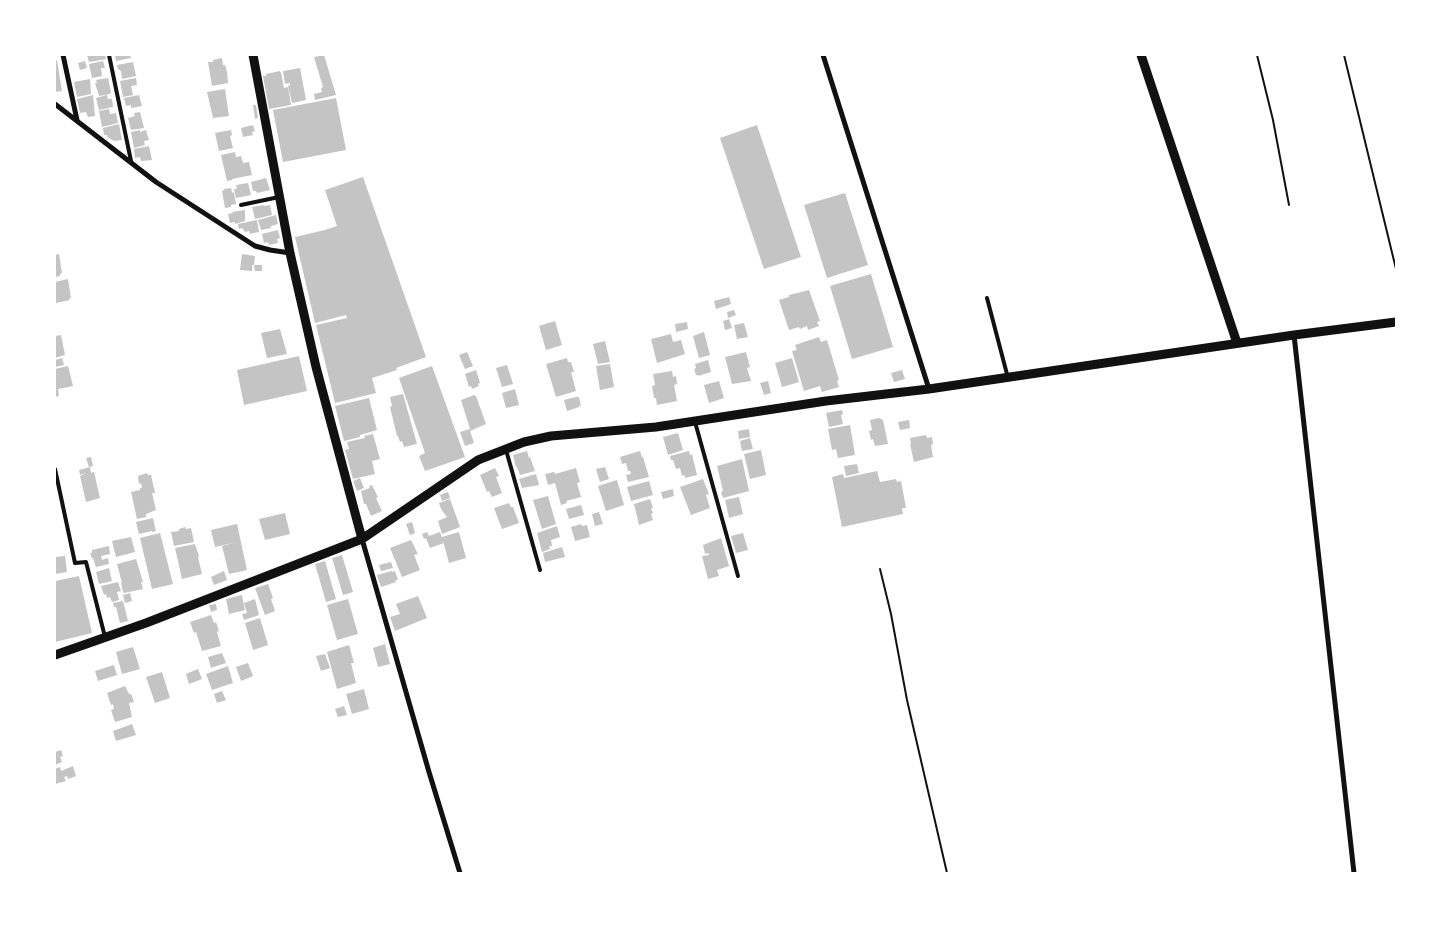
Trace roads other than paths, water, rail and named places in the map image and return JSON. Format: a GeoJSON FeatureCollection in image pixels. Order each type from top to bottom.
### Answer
{"type":"FeatureCollection","features":[{"type":"Feature","properties":{"kind":"street"},"geometry":{"type":"LineString","coordinates":[[63,55],[77,120]]}},
{"type":"Feature","properties":{"kind":"street"},"geometry":{"type":"LineString","coordinates":[[252,55],[290,253],[316,367],[362,539],[460,873]]}},
{"type":"Feature","properties":{"kind":"street"},"geometry":{"type":"LineString","coordinates":[[823,55],[929,389]]}},
{"type":"Feature","properties":{"kind":"street"},"geometry":{"type":"LineString","coordinates":[[1142,55],[1237,344]]}},
{"type":"Feature","properties":{"kind":"street"},"geometry":{"type":"LineString","coordinates":[[55,104],[156,182],[255,246],[290,253]]}},
{"type":"Feature","properties":{"kind":"street"},"geometry":{"type":"LineString","coordinates":[[55,655],[146,623],[362,539],[478,460],[524,442],[551,436],[695,422],[826,401],[929,389],[1294,335],[1396,322]]}},
{"type":"Feature","properties":{"kind":"street"},"geometry":{"type":"LineString","coordinates":[[1294,335],[1354,873]]}},
{"type":"Feature","properties":{"kind":"lane"},"geometry":{"type":"LineString","coordinates":[[109,55],[131,161]]}},
{"type":"Feature","properties":{"kind":"lane"},"geometry":{"type":"LineString","coordinates":[[241,205],[279,197]]}},
{"type":"Feature","properties":{"kind":"lane"},"geometry":{"type":"LineString","coordinates":[[987,298],[1008,378]]}},
{"type":"Feature","properties":{"kind":"lane"},"geometry":{"type":"LineString","coordinates":[[695,422],[738,576]]}},
{"type":"Feature","properties":{"kind":"lane"},"geometry":{"type":"LineString","coordinates":[[506,449],[540,570]]}},
{"type":"Feature","properties":{"kind":"lane"},"geometry":{"type":"LineString","coordinates":[[55,470],[75,564],[86,562],[105,637]]}}]}
